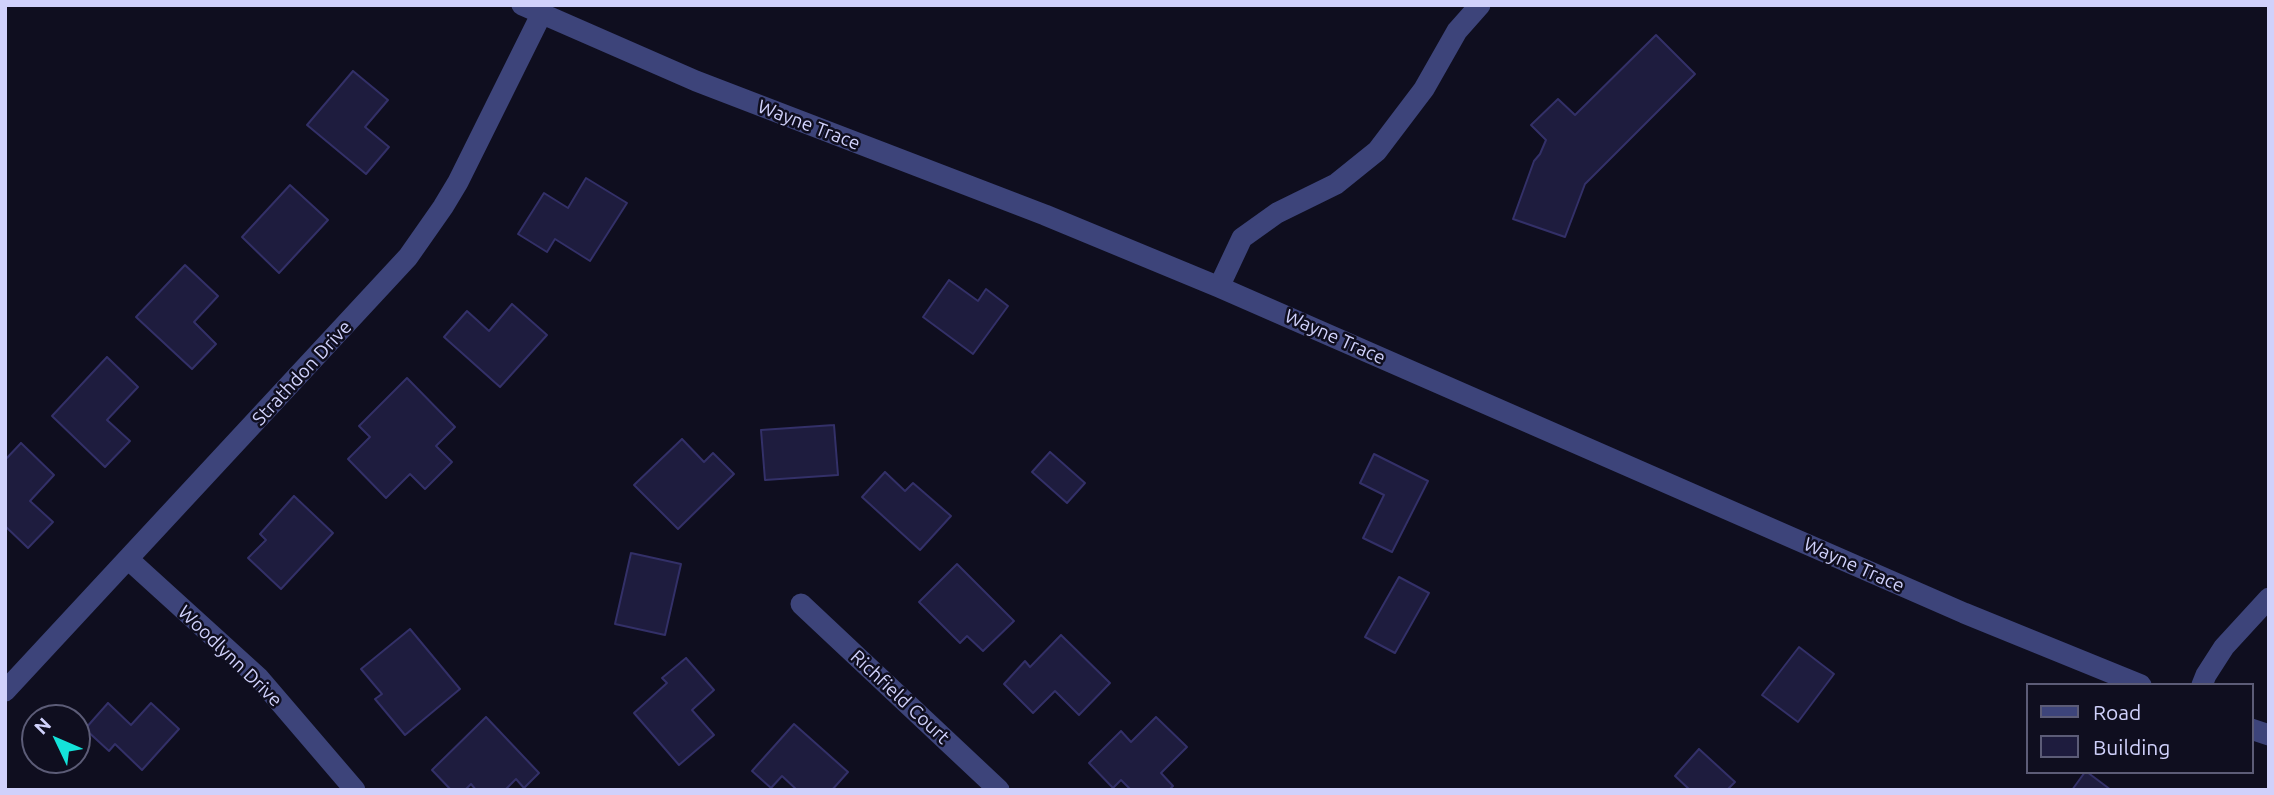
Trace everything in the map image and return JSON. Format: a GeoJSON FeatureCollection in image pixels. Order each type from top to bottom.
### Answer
{"type":"FeatureCollection","features":[{"type":"Feature","properties":{"kind":"street"},"geometry":{"type":"LineString","coordinates":[[1219,287],[1242,238],[1277,213],[1336,184],[1377,151],[1424,89],[1457,31],[1480,5]]}},
{"type":"Feature","properties":{"kind":"street","name":"Wayne Trace"},"geometry":{"type":"LineString","coordinates":[[532,10],[696,81],[1032,210],[1219,287],[1964,613],[2136,683]]}},
{"type":"Feature","properties":{"kind":"street","name":"Strathdon Drive"},"geometry":{"type":"LineString","coordinates":[[5,691],[408,257],[458,181],[532,10]]}},
{"type":"Feature","properties":{"kind":"street","name":"Woodlynn Drive"},"geometry":{"type":"LineString","coordinates":[[128,559],[258,678],[355,790]]}},
{"type":"Feature","properties":{"kind":"street"},"geometry":{"type":"LineString","coordinates":[[2203,683],[2224,647],[2269,598]]}},
{"type":"Feature","properties":{"kind":"street","name":"Richfield Court"},"geometry":{"type":"LineString","coordinates":[[801,604],[999,790]]}},
{"type":"Feature","properties":{"kind":"building"},"geometry":{"type":"Polygon","coordinates":[[[1656,35],[1695,74],[1585,184],[1565,237],[1513,219],[1534,161],[1546,140],[1531,125],[1558,99],[1575,115],[1656,35]]]}},
{"type":"Feature","properties":{"kind":"building"},"geometry":{"type":"Polygon","coordinates":[[[353,71],[388,100],[365,127],[389,147],[366,174],[307,125],[353,71]]]}},
{"type":"Feature","properties":{"kind":"building"},"geometry":{"type":"Polygon","coordinates":[[[586,178],[627,203],[590,261],[555,239],[547,252],[518,234],[544,193],[568,208],[586,178]]]}},
{"type":"Feature","properties":{"kind":"building"},"geometry":{"type":"Polygon","coordinates":[[[290,185],[328,220],[279,273],[242,237],[290,185]]]}},
{"type":"Feature","properties":{"kind":"building"},"geometry":{"type":"Polygon","coordinates":[[[185,265],[218,296],[194,322],[216,344],[192,369],[136,317],[185,265]]]}},
{"type":"Feature","properties":{"kind":"building"},"geometry":{"type":"Polygon","coordinates":[[[949,280],[978,301],[986,289],[1008,306],[973,354],[923,317],[949,280]]]}},
{"type":"Feature","properties":{"kind":"building"},"geometry":{"type":"Polygon","coordinates":[[[512,304],[547,335],[500,387],[444,337],[467,311],[489,331],[512,304]]]}},
{"type":"Feature","properties":{"kind":"building"},"geometry":{"type":"Polygon","coordinates":[[[107,357],[138,387],[107,420],[130,441],[105,467],[52,416],[107,357]]]}},
{"type":"Feature","properties":{"kind":"building"},"geometry":{"type":"Polygon","coordinates":[[[407,378],[455,427],[436,446],[452,462],[425,489],[410,474],[386,498],[348,459],[370,437],[359,426],[407,378]]]}},
{"type":"Feature","properties":{"kind":"building"},"geometry":{"type":"Polygon","coordinates":[[[834,425],[838,475],[765,480],[761,430],[834,425]]]}},
{"type":"Feature","properties":{"kind":"building"},"geometry":{"type":"Polygon","coordinates":[[[682,439],[704,462],[713,453],[734,474],[678,529],[634,485],[682,439]]]}},
{"type":"Feature","properties":{"kind":"building"},"geometry":{"type":"Polygon","coordinates":[[[21,443],[54,475],[30,501],[53,522],[28,548],[5,526],[5,460],[21,443]]]}},
{"type":"Feature","properties":{"kind":"building"},"geometry":{"type":"Polygon","coordinates":[[[1050,452],[1085,483],[1067,503],[1032,472],[1050,452]]]}},
{"type":"Feature","properties":{"kind":"building"},"geometry":{"type":"Polygon","coordinates":[[[1374,454],[1428,481],[1392,552],[1363,538],[1384,495],[1360,483],[1374,454]]]}},
{"type":"Feature","properties":{"kind":"building"},"geometry":{"type":"Polygon","coordinates":[[[885,472],[905,491],[913,483],[951,516],[920,550],[862,497],[885,472]]]}},
{"type":"Feature","properties":{"kind":"building"},"geometry":{"type":"Polygon","coordinates":[[[294,496],[333,533],[281,589],[248,558],[266,540],[260,534],[294,496]]]}},
{"type":"Feature","properties":{"kind":"building"},"geometry":{"type":"Polygon","coordinates":[[[631,553],[681,564],[665,635],[615,624],[631,553]]]}},
{"type":"Feature","properties":{"kind":"building"},"geometry":{"type":"Polygon","coordinates":[[[957,564],[1014,621],[983,651],[967,636],[960,643],[919,602],[957,564]]]}},
{"type":"Feature","properties":{"kind":"building"},"geometry":{"type":"Polygon","coordinates":[[[1399,577],[1429,593],[1395,653],[1365,637],[1399,577]]]}},
{"type":"Feature","properties":{"kind":"building"},"geometry":{"type":"Polygon","coordinates":[[[410,629],[460,689],[405,735],[375,699],[382,694],[361,669],[410,629]]]}},
{"type":"Feature","properties":{"kind":"building"},"geometry":{"type":"Polygon","coordinates":[[[1061,635],[1110,683],[1079,715],[1055,691],[1033,713],[1004,684],[1025,661],[1030,667],[1061,635]]]}},
{"type":"Feature","properties":{"kind":"building"},"geometry":{"type":"Polygon","coordinates":[[[1799,647],[1834,674],[1798,722],[1762,695],[1799,647]]]}},
{"type":"Feature","properties":{"kind":"building"},"geometry":{"type":"Polygon","coordinates":[[[686,658],[714,690],[692,710],[714,735],[679,765],[634,713],[667,683],[662,678],[686,658]]]}},
{"type":"Feature","properties":{"kind":"building"},"geometry":{"type":"Polygon","coordinates":[[[108,703],[131,725],[151,703],[179,729],[142,770],[115,744],[109,751],[91,734],[91,722],[108,703]]]}},
{"type":"Feature","properties":{"kind":"building"},"geometry":{"type":"Polygon","coordinates":[[[486,717],[539,773],[524,788],[516,779],[505,790],[476,790],[471,784],[465,790],[451,790],[432,770],[486,717]]]}},
{"type":"Feature","properties":{"kind":"building"},"geometry":{"type":"Polygon","coordinates":[[[1156,717],[1187,747],[1161,773],[1173,786],[1169,790],[1131,790],[1121,780],[1113,788],[1089,763],[1121,731],[1131,742],[1156,717]]]}},
{"type":"Feature","properties":{"kind":"building"},"geometry":{"type":"Polygon","coordinates":[[[794,724],[848,772],[832,790],[797,790],[782,776],[771,788],[752,771],[794,724]]]}},
{"type":"Feature","properties":{"kind":"building"},"geometry":{"type":"Polygon","coordinates":[[[1699,749],[1735,782],[1727,790],[1690,790],[1675,776],[1699,749]]]}},
{"type":"Feature","properties":{"kind":"building"},"geometry":{"type":"Polygon","coordinates":[[[2084,774],[2090,774],[2111,790],[2072,790],[2084,774]]]}}]}
